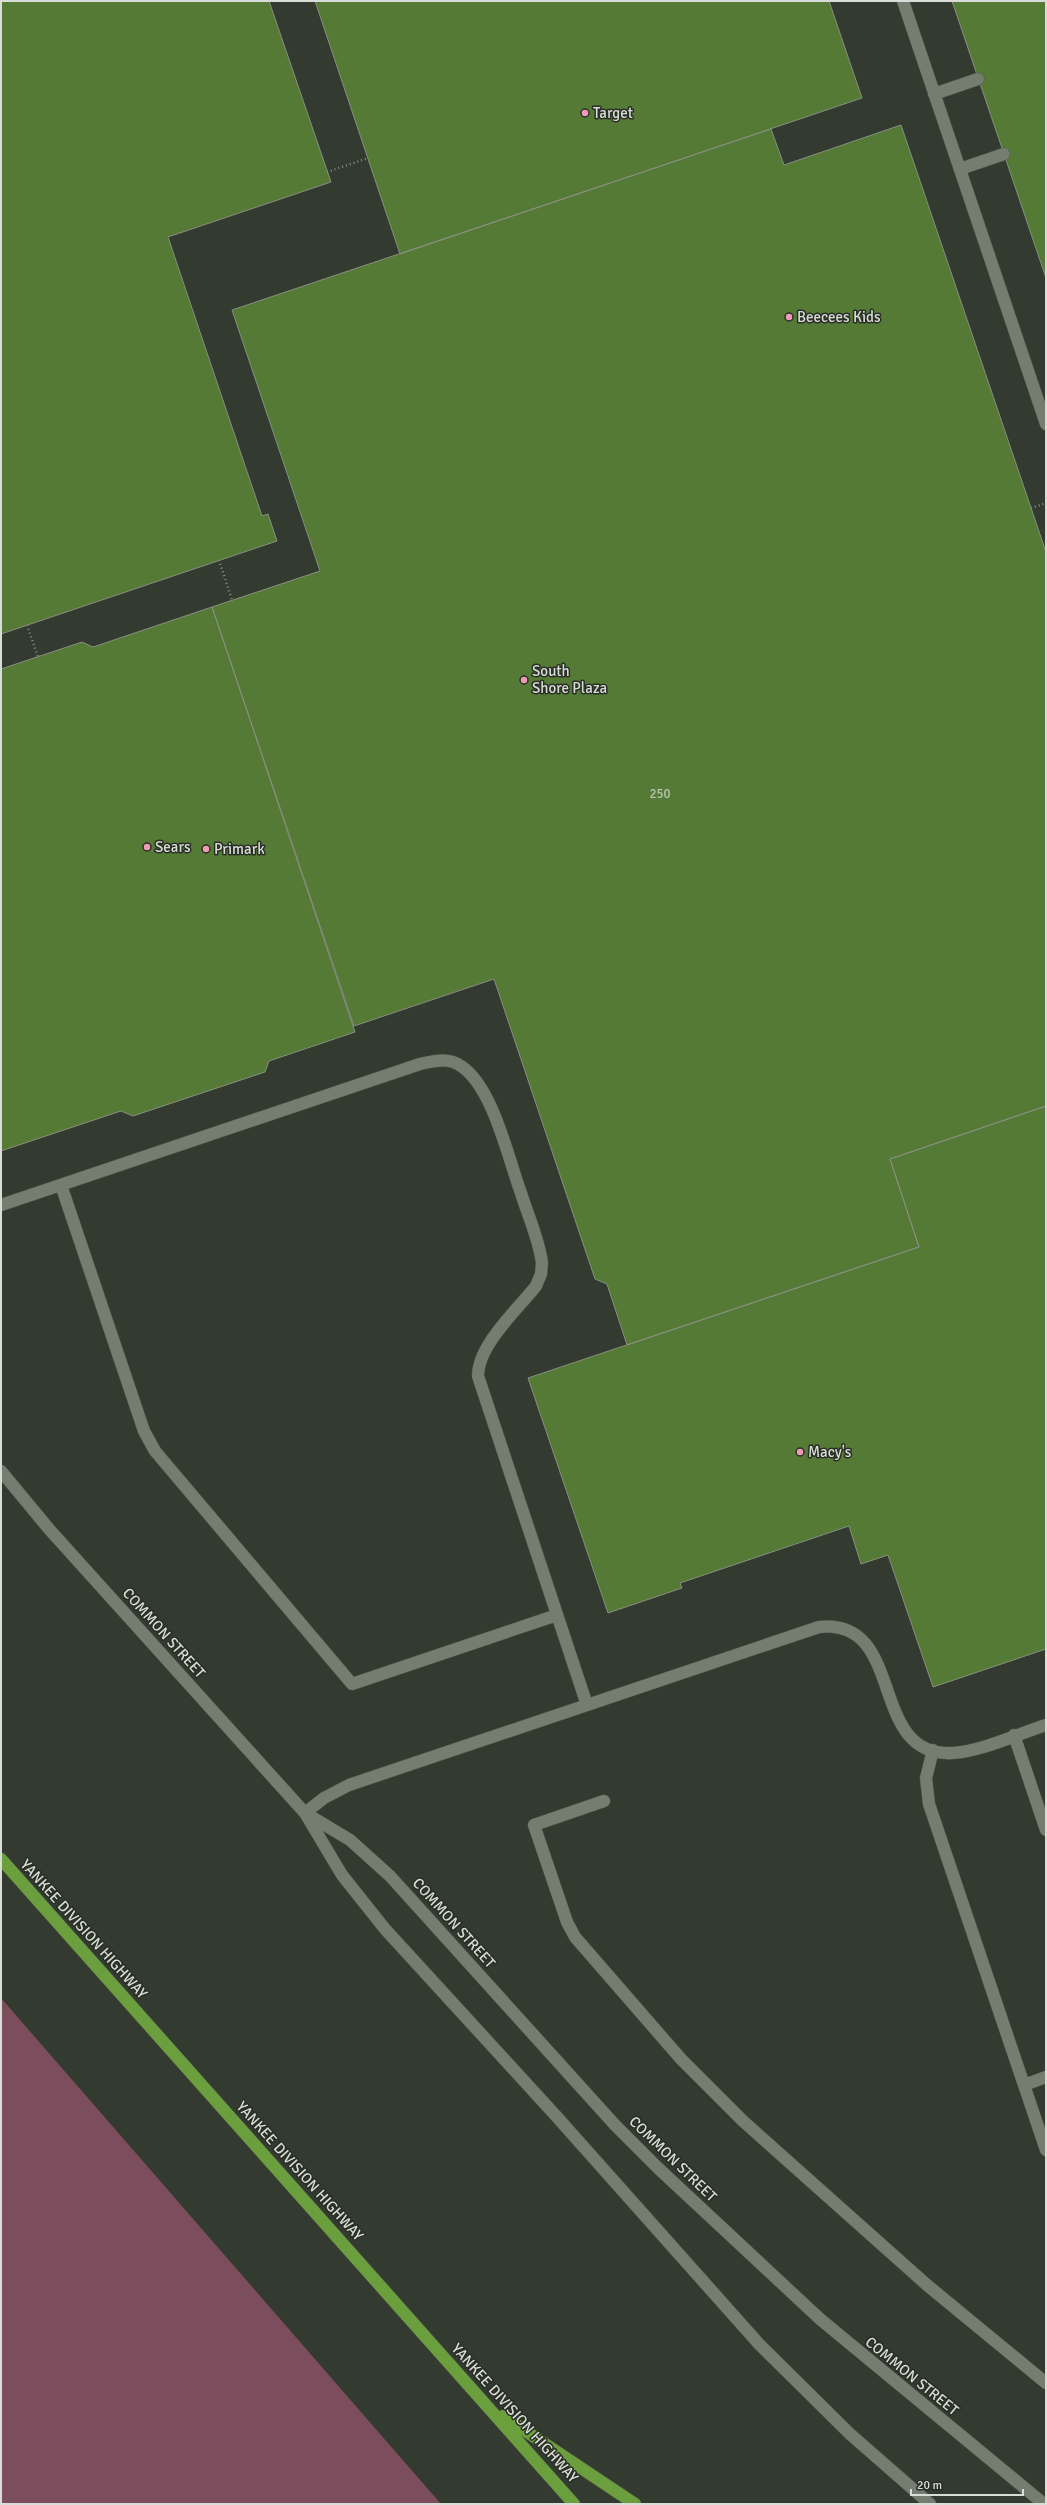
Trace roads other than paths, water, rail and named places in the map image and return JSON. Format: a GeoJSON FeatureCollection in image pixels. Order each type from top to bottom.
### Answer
{"type":"FeatureCollection","features":[{"type":"Feature","properties":{"kind":"highway","name":"YANKEE DIVISION HIGHWAY"},"geometry":{"type":"LineString","coordinates":[[1,1859],[574,2504]]}},
{"type":"Feature","properties":{"kind":"highway"},"geometry":{"type":"LineString","coordinates":[[488,2407],[635,2504]]}},
{"type":"Feature","properties":{"kind":"street"},"geometry":{"type":"LineString","coordinates":[[903,1],[1046,424]]}},
{"type":"Feature","properties":{"kind":"street"},"geometry":{"type":"LineString","coordinates":[[934,94],[978,79]]}},
{"type":"Feature","properties":{"kind":"street"},"geometry":{"type":"LineString","coordinates":[[960,169],[1004,154]]}},
{"type":"Feature","properties":{"kind":"street"},"geometry":{"type":"LineString","coordinates":[[1,1205],[420,1064],[441,1060],[451,1062],[468,1071],[476,1079],[492,1112],[541,1256],[541,1274],[536,1286],[483,1352],[478,1368],[478,1376],[481,1391],[587,1705]]}},
{"type":"Feature","properties":{"kind":"street"},"geometry":{"type":"LineString","coordinates":[[61,1185],[144,1431],[155,1451],[352,1684],[557,1615]]}},
{"type":"Feature","properties":{"kind":"street","name":"COMMON STREET"},"geometry":{"type":"LineString","coordinates":[[1,1471],[49,1529],[305,1814],[342,1875],[385,1929],[557,2117],[759,2344],[850,2434],[930,2504]]}},
{"type":"Feature","properties":{"kind":"street"},"geometry":{"type":"LineString","coordinates":[[305,1814],[324,1798],[349,1785],[810,1630],[828,1626],[854,1633],[867,1645],[877,1661],[898,1721],[911,1738],[933,1750],[960,1752],[1046,1725]]}},
{"type":"Feature","properties":{"kind":"street"},"geometry":{"type":"LineString","coordinates":[[1014,1735],[1046,1830]]}},
{"type":"Feature","properties":{"kind":"street"},"geometry":{"type":"LineString","coordinates":[[933,1750],[926,1778],[929,1804],[1046,2150]]}},
{"type":"Feature","properties":{"kind":"street"},"geometry":{"type":"LineString","coordinates":[[604,1801],[534,1825],[567,1922],[575,1937],[677,2054],[744,2121],[927,2285],[1046,2383]]}},
{"type":"Feature","properties":{"kind":"street","name":"COMMON STREET"},"geometry":{"type":"LineString","coordinates":[[305,1814],[350,1840],[390,1876],[615,2125],[658,2168],[820,2319],[1044,2504]]}},
{"type":"Feature","properties":{"kind":"street"},"geometry":{"type":"LineString","coordinates":[[1024,2085],[1046,2077]]}},
{"type":"Feature","properties":{"kind":"place","name":"Target"},"geometry":{"type":"Point","coordinates":[585,113]}},
{"type":"Feature","properties":{"kind":"place","name":"Beecees Kids"},"geometry":{"type":"Point","coordinates":[789,317]}},
{"type":"Feature","properties":{"kind":"place","name":"South Shore Plaza"},"geometry":{"type":"Point","coordinates":[524,680]}},
{"type":"Feature","properties":{"kind":"place","name":"Sears"},"geometry":{"type":"Point","coordinates":[147,847]}},
{"type":"Feature","properties":{"kind":"place","name":"Primark"},"geometry":{"type":"Point","coordinates":[206,849]}},
{"type":"Feature","properties":{"kind":"place","name":"Macy's"},"geometry":{"type":"Point","coordinates":[800,1452]}}]}
